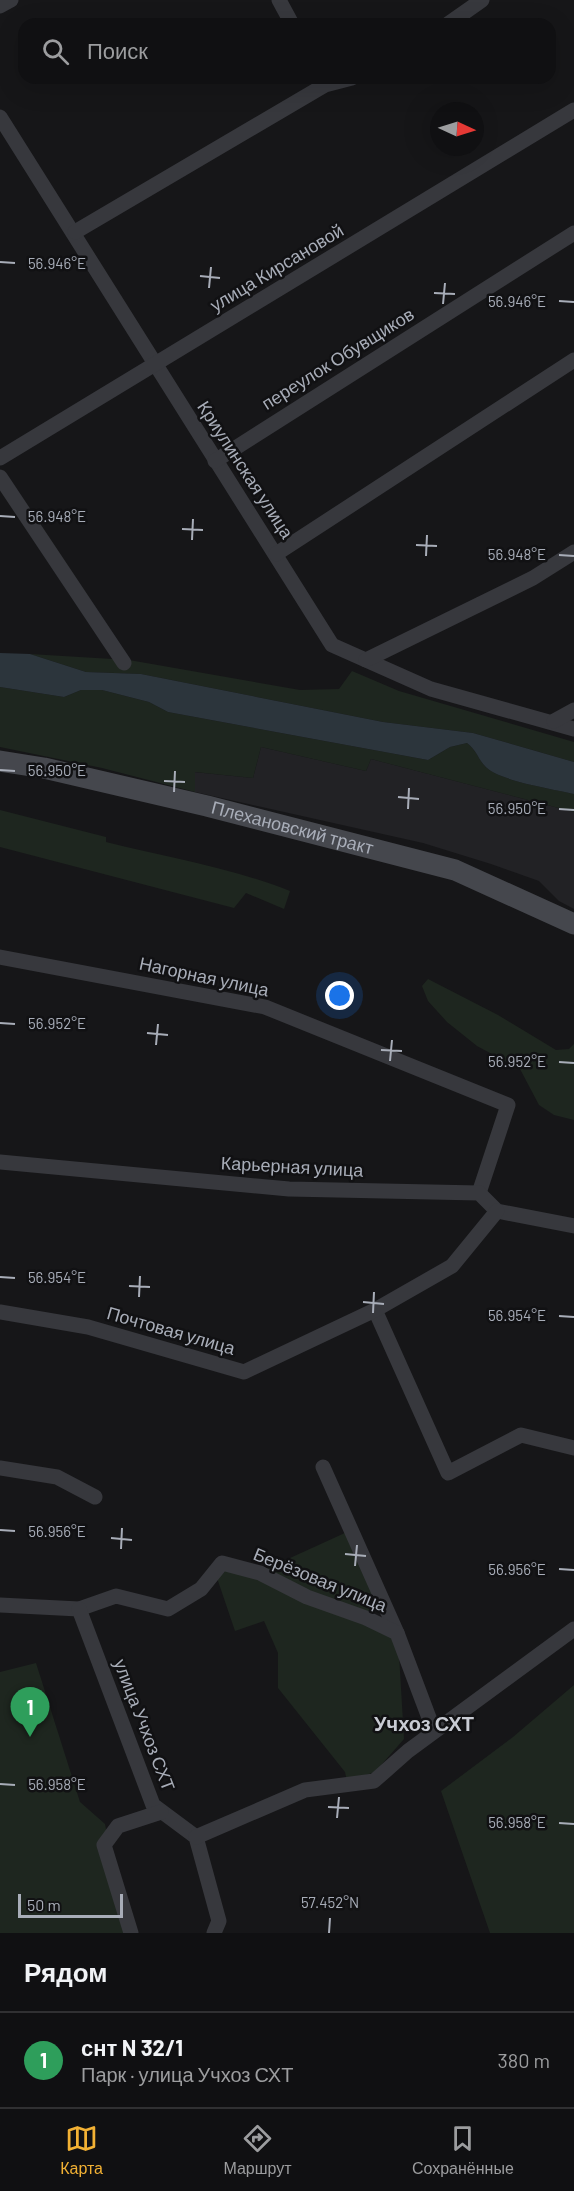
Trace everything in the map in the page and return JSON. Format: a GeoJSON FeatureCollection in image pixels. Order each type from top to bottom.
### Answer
{"type":"FeatureCollection","features":[{"type":"Feature","properties":{"kind":"street"},"geometry":{"type":"LineString","coordinates":[[0,6],[11,0]]}},
{"type":"Feature","properties":{"kind":"street"},"geometry":{"type":"LineString","coordinates":[[279,0],[289,18]]}},
{"type":"Feature","properties":{"kind":"street"},"geometry":{"type":"LineString","coordinates":[[456,18],[482,0]]}},
{"type":"Feature","properties":{"kind":"street"},"geometry":{"type":"LineString","coordinates":[[75,232],[320,84]]}},
{"type":"Feature","properties":{"kind":"street","name":"улица Кирсановой"},"geometry":{"type":"LineString","coordinates":[[0,458],[574,110]]}},
{"type":"Feature","properties":{"kind":"street","name":"Криулинская улица"},"geometry":{"type":"LineString","coordinates":[[0,117],[75,232],[155,366],[332,645],[430,689],[554,721],[574,729]]}},
{"type":"Feature","properties":{"kind":"street","name":"переулок Обувщиков"},"geometry":{"type":"LineString","coordinates":[[215,461],[574,233]]}},
{"type":"Feature","properties":{"kind":"street"},"geometry":{"type":"LineString","coordinates":[[276,554],[574,360]]}},
{"type":"Feature","properties":{"kind":"street"},"geometry":{"type":"LineString","coordinates":[[0,477],[124,663]]}},
{"type":"Feature","properties":{"kind":"street"},"geometry":{"type":"LineString","coordinates":[[366,660],[533,578],[574,552]]}},
{"type":"Feature","properties":{"kind":"street"},"geometry":{"type":"LineString","coordinates":[[554,721],[574,710]]}},
{"type":"Feature","properties":{"kind":"street","name":"Плехановский тракт"},"geometry":{"type":"LineString","coordinates":[[0,761],[44,768],[207,806],[455,870],[574,924]]}},
{"type":"Feature","properties":{"kind":"street","name":"Нагорная улица"},"geometry":{"type":"LineString","coordinates":[[0,957],[265,1007],[507,1105],[479,1193]]}},
{"type":"Feature","properties":{"kind":"street","name":"Карьерная улица"},"geometry":{"type":"LineString","coordinates":[[0,1162],[289,1189],[479,1193]]}},
{"type":"Feature","properties":{"kind":"street"},"geometry":{"type":"LineString","coordinates":[[479,1193],[497,1211],[574,1226]]}},
{"type":"Feature","properties":{"kind":"street","name":"Почтовая улица"},"geometry":{"type":"LineString","coordinates":[[0,1312],[88,1327],[244,1372],[375,1310],[452,1266],[497,1211]]}},
{"type":"Feature","properties":{"kind":"street"},"geometry":{"type":"LineString","coordinates":[[375,1310],[448,1473],[521,1436],[574,1448]]}},
{"type":"Feature","properties":{"kind":"street"},"geometry":{"type":"LineString","coordinates":[[323,1467],[397,1633]]}},
{"type":"Feature","properties":{"kind":"street"},"geometry":{"type":"LineString","coordinates":[[0,1468],[57,1477],[95,1497]]}},
{"type":"Feature","properties":{"kind":"street","name":"Берёзовая улица"},"geometry":{"type":"LineString","coordinates":[[0,1605],[79,1609],[116,1596],[168,1609],[201,1589],[222,1563],[260,1573],[307,1597],[366,1618],[397,1633],[434,1731]]}},
{"type":"Feature","properties":{"kind":"street","name":"улица Учхоз СХТ"},"geometry":{"type":"LineString","coordinates":[[79,1609],[153,1805],[196,1837]]}},
{"type":"Feature","properties":{"kind":"street"},"geometry":{"type":"LineString","coordinates":[[214,1933],[219,1920],[196,1837],[305,1790],[374,1781],[434,1731],[574,1629]]}},
{"type":"Feature","properties":{"kind":"street"},"geometry":{"type":"LineString","coordinates":[[131,1933],[104,1845],[118,1826],[161,1812]]}},
{"type":"Feature","properties":{"kind":"shaded area"},"geometry":{"type":"Polygon","coordinates":[[[0,653],[30,654],[86,672],[141,674],[383,722],[473,733],[574,762],[574,794],[500,776],[484,765],[467,743],[450,747],[428,760],[168,712],[149,702],[102,690],[81,690],[64,697],[0,687],[0,653]]]}},
{"type":"Feature","properties":{"kind":"shaded area"},"geometry":{"type":"Polygon","coordinates":[[[30,654],[129,660],[300,690],[339,689],[352,671],[399,691],[574,742],[574,762],[473,733],[383,722],[141,674],[86,672],[30,654]]]}},
{"type":"Feature","properties":{"kind":"shaded area"},"geometry":{"type":"Polygon","coordinates":[[[0,687],[64,697],[81,690],[102,690],[149,702],[168,712],[428,760],[450,747],[467,743],[490,771],[500,776],[574,794],[574,812],[371,759],[366,771],[261,747],[253,778],[195,772],[195,792],[102,768],[0,747],[0,687]]]}},
{"type":"Feature","properties":{"kind":"shaded area"},"geometry":{"type":"Polygon","coordinates":[[[261,747],[366,771],[371,759],[574,812],[574,909],[559,901],[539,881],[423,843],[195,792],[194,772],[253,778],[261,747]]]}},
{"type":"Feature","properties":{"kind":"shaded area"},"geometry":{"type":"Polygon","coordinates":[[[0,810],[106,837],[106,842],[246,876],[290,891],[284,909],[246,893],[234,908],[0,847],[0,810]]]}},
{"type":"Feature","properties":{"kind":"shaded area"},"geometry":{"type":"Polygon","coordinates":[[[428,979],[498,1015],[556,1050],[569,1049],[574,1044],[574,1120],[554,1115],[539,1105],[520,1069],[477,1046],[447,1022],[428,1001],[422,986],[428,979]]]}},
{"type":"Feature","properties":{"kind":"shaded area"},"geometry":{"type":"Polygon","coordinates":[[[347,1532],[383,1610],[365,1615],[305,1593],[266,1569],[347,1532]]]}},
{"type":"Feature","properties":{"kind":"shaded area"},"geometry":{"type":"Polygon","coordinates":[[[224,1568],[259,1577],[398,1637],[404,1739],[375,1772],[347,1781],[345,1772],[278,1688],[278,1653],[264,1621],[235,1631],[217,1578],[224,1568]]]}},
{"type":"Feature","properties":{"kind":"shaded area"},"geometry":{"type":"Polygon","coordinates":[[[36,1663],[80,1802],[105,1824],[109,1846],[136,1933],[0,1933],[0,1672],[36,1663]]]}},
{"type":"Feature","properties":{"kind":"shaded area"},"geometry":{"type":"Polygon","coordinates":[[[574,1685],[574,1933],[490,1933],[441,1791],[513,1737],[574,1685]]]}},
{"type":"Feature","properties":{"kind":"place","name":"снт N 32/1"},"geometry":{"type":"Point","coordinates":[30,1737]}},
{"type":"Feature","properties":{"kind":"district","name":"Учхоз СХТ"},"geometry":{"type":"Point","coordinates":[424,1724]}}]}
